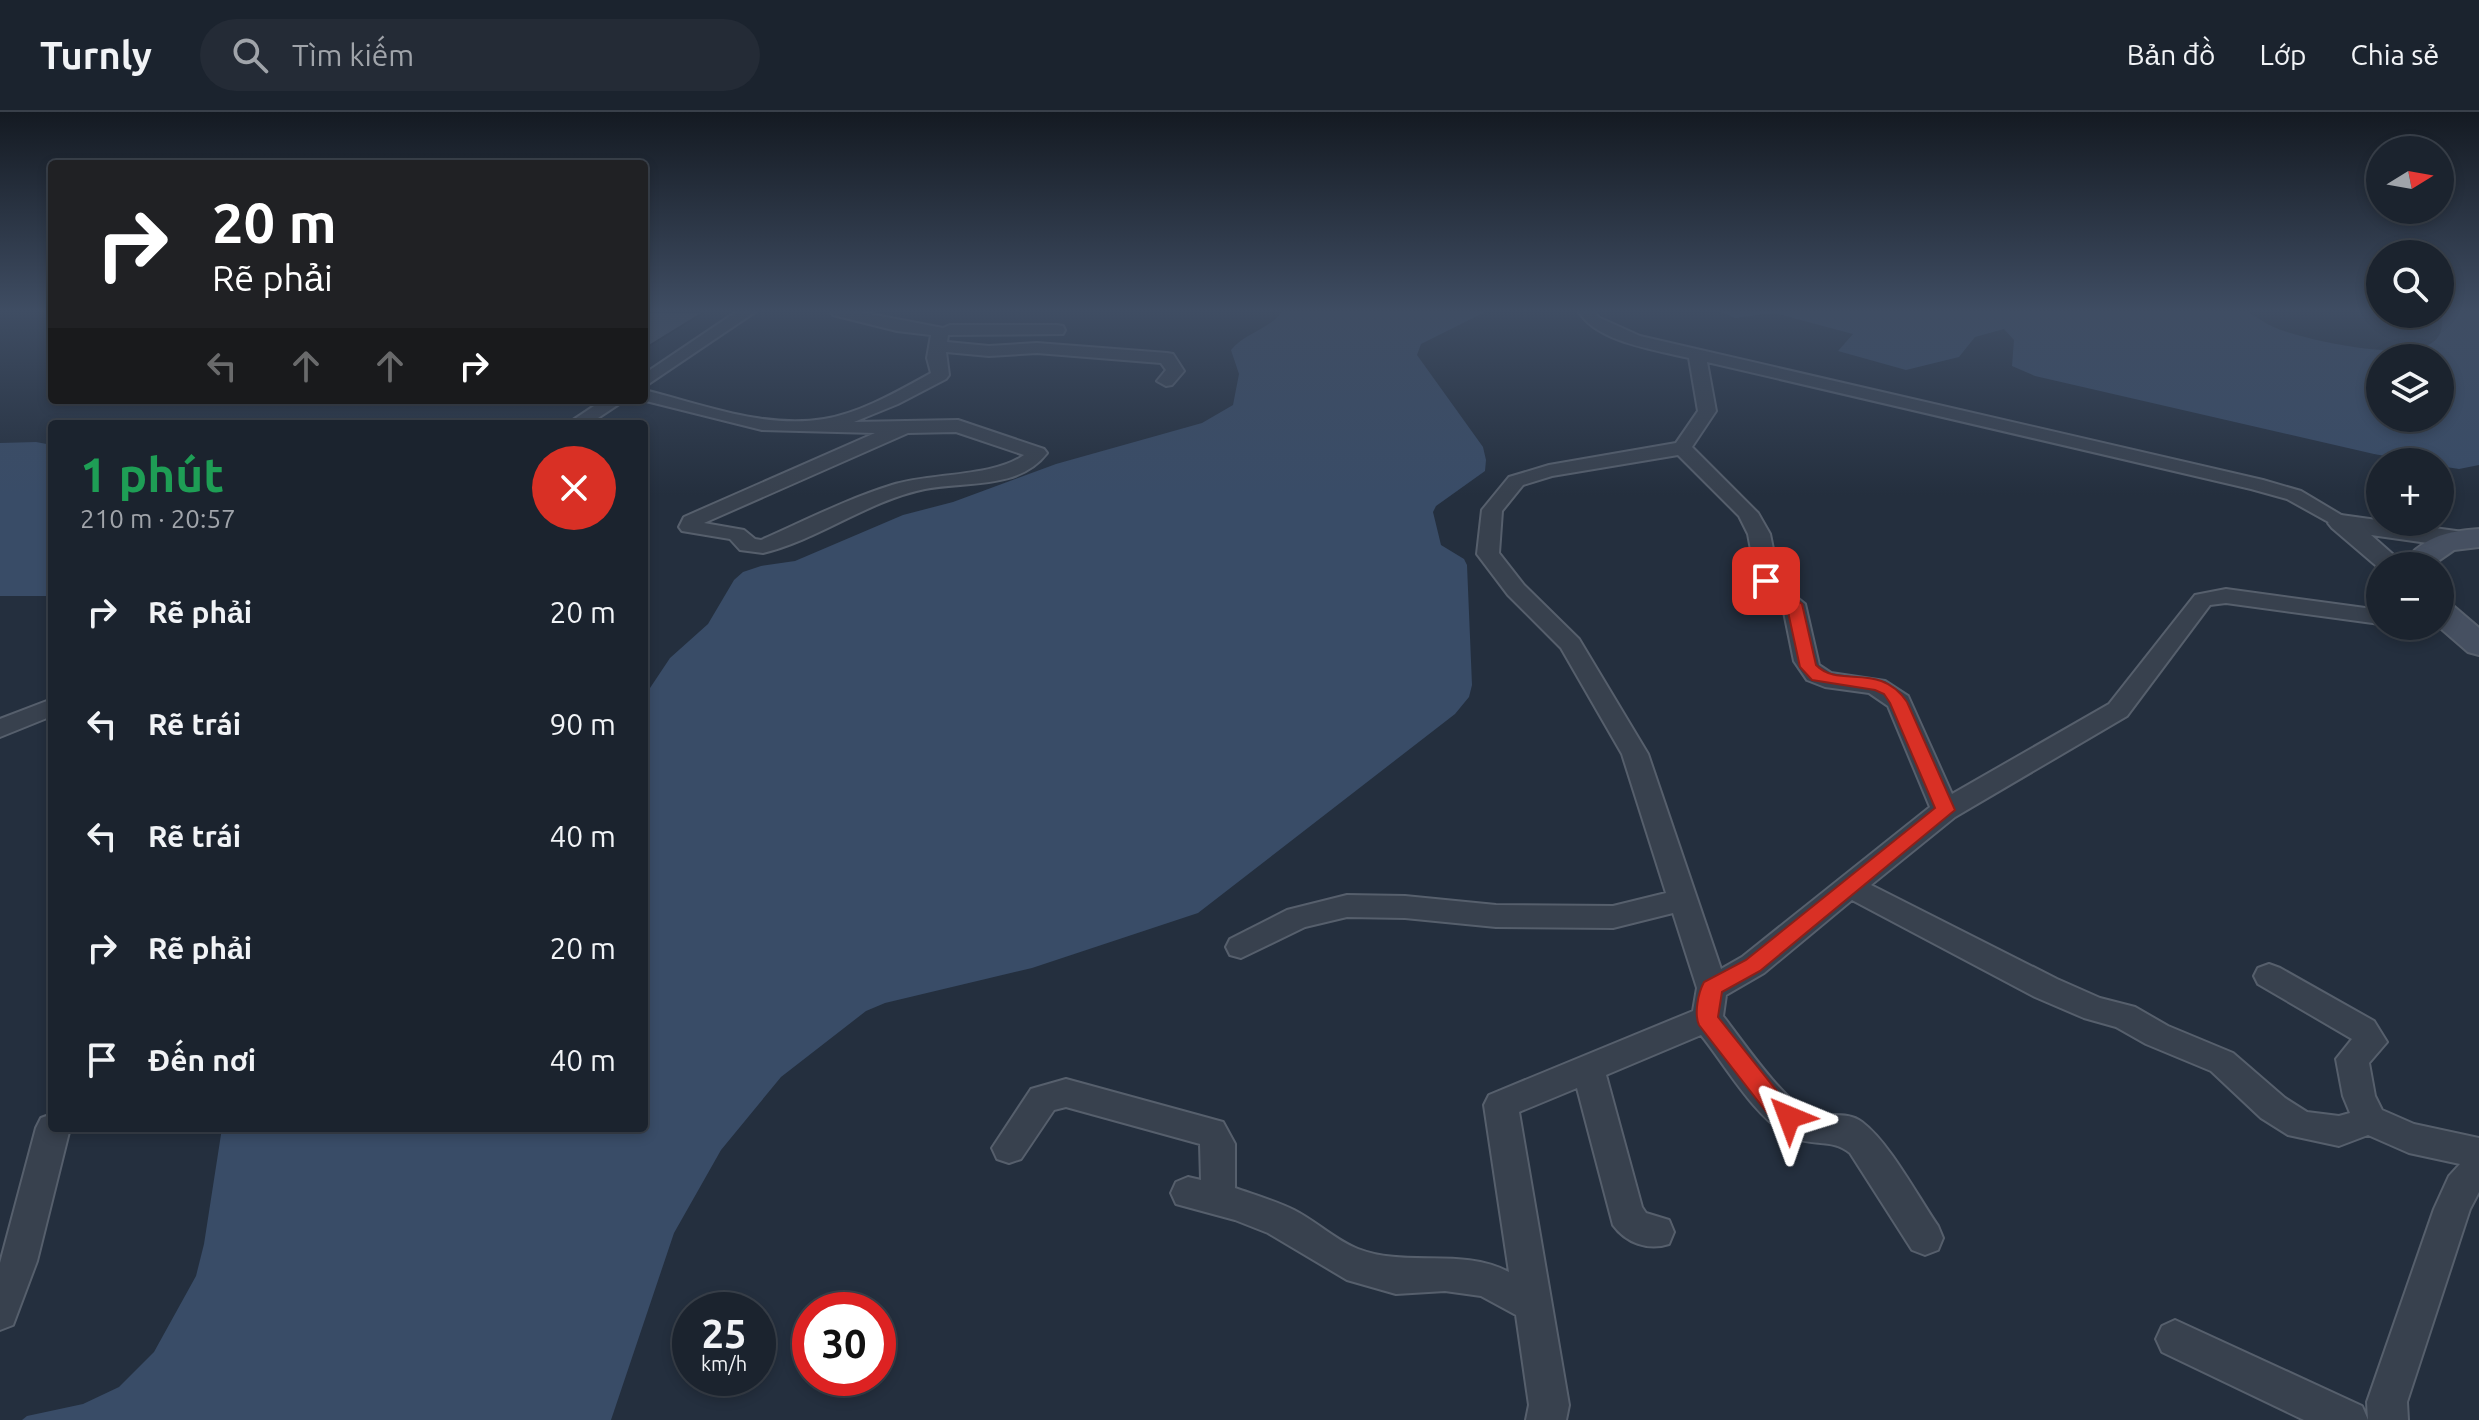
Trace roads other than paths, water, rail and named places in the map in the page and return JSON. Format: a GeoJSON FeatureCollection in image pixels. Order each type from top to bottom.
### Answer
{"type":"FeatureCollection","features":[{"type":"Feature","properties":{"kind":"main road"},"geometry":{"type":"LineString","coordinates":[[2430,552],[2467,538]]}},
{"type":"Feature","properties":{"kind":"street"},"geometry":{"type":"LineString","coordinates":[[818,425],[912,391],[940,373]]}},
{"type":"Feature","properties":{"kind":"street"},"geometry":{"type":"LineString","coordinates":[[1166,381],[1173,373]]}},
{"type":"Feature","properties":{"kind":"street"},"geometry":{"type":"LineString","coordinates":[[1700,373],[1707,411],[1682,448],[1549,471],[1516,481],[1492,510],[1488,554],[1516,590],[1571,644],[1635,754],[1683,900],[1710,1003],[1776,1107],[1802,1126],[1847,1130],[1862,1143],[1925,1238]]}},
{"type":"Feature","properties":{"kind":"street"},"geometry":{"type":"LineString","coordinates":[[1779,373],[2294,495],[2341,523],[2376,552]]}},
{"type":"Feature","properties":{"kind":"street"},"geometry":{"type":"LineString","coordinates":[[648,396],[764,424],[844,428],[958,426],[1037,453],[1032,459],[990,478],[951,479],[903,487],[763,547],[748,545],[737,534],[689,527],[691,521],[905,427]]}},
{"type":"Feature","properties":{"kind":"street"},"geometry":{"type":"LineString","coordinates":[[583,420],[609,404]]}},
{"type":"Feature","properties":{"kind":"street"},"geometry":{"type":"LineString","coordinates":[[1682,448],[1748,513],[1761,544],[1766,581],[1776,593],[1794,604],[1808,667],[1818,677],[1878,685],[1890,690],[1899,702],[1945,810]]}},
{"type":"Feature","properties":{"kind":"street"},"geometry":{"type":"LineString","coordinates":[[2341,523],[2467,538]]}},
{"type":"Feature","properties":{"kind":"street"},"geometry":{"type":"LineString","coordinates":[[1546,1420],[1549,1405],[1501,1105],[1588,1069],[1710,1003],[1945,810],[2118,710],[2203,600],[2226,596],[2366,615]]}},
{"type":"Feature","properties":{"kind":"street"},"geometry":{"type":"LineString","coordinates":[[0,729],[48,709]]}},
{"type":"Feature","properties":{"kind":"street"},"geometry":{"type":"LineString","coordinates":[[1851,887],[2046,988],[2095,1009],[2124,1016],[2157,1035],[2222,1062],[2273,1108],[2300,1125],[2339,1131],[2370,1120]]}},
{"type":"Feature","properties":{"kind":"street"},"geometry":{"type":"LineString","coordinates":[[1241,947],[1297,918],[1347,906],[1405,907],[1496,916],[1613,917],[1683,900]]}},
{"type":"Feature","properties":{"kind":"street"},"geometry":{"type":"LineString","coordinates":[[2269,976],[2363,1030],[2371,1042],[2352,1059],[2359,1096],[2370,1120],[2409,1138],[2479,1153]]}},
{"type":"Feature","properties":{"kind":"street"},"geometry":{"type":"LineString","coordinates":[[1588,1069],[1626,1214],[1635,1226],[1656,1232]]}},
{"type":"Feature","properties":{"kind":"street"},"geometry":{"type":"LineString","coordinates":[[1009,1148],[1043,1099],[1066,1093],[1211,1132],[1218,1144],[1203,1197],[1281,1221],[1347,1263],[1396,1277],[1445,1274],[1486,1279],[1534,1305]]}},
{"type":"Feature","properties":{"kind":"street"},"geometry":{"type":"LineString","coordinates":[[0,1312],[19,1261],[52,1132]]}},
{"type":"Feature","properties":{"kind":"street"},"geometry":{"type":"LineString","coordinates":[[2388,1420],[2387,1402],[2452,1209],[2461,1187],[2479,1168]]}},
{"type":"Feature","properties":{"kind":"street"},"geometry":{"type":"LineString","coordinates":[[2175,1339],[2348,1420]]}},
{"type":"Feature","properties":{"kind":"water"},"geometry":{"type":"Polygon","coordinates":[[[1430,373],[1483,447],[1485,471],[1436,506],[1433,512],[1441,545],[1464,559],[1467,565],[1472,685],[1469,697],[1455,714],[1198,913],[1032,968],[885,1003],[866,1011],[781,1077],[721,1150],[674,1233],[611,1420],[22,1420],[27,1416],[83,1404],[119,1387],[154,1352],[196,1276],[221,1132],[648,1132],[648,691],[670,658],[708,624],[734,580],[743,572],[795,561],[903,515],[953,502],[1056,464],[1202,423],[1233,405],[1239,374],[1430,373]]]}},
{"type":"Feature","properties":{"kind":"water"},"geometry":{"type":"Polygon","coordinates":[[[2028,373],[2366,373],[2366,432],[2454,432],[2454,373],[2479,373],[2479,465],[2454,468],[2454,448],[2366,448],[2366,452],[2028,373]]]}},
{"type":"Feature","properties":{"kind":"water"},"geometry":{"type":"Polygon","coordinates":[[[0,443],[48,444],[48,596],[0,596],[0,443]]]}}]}
